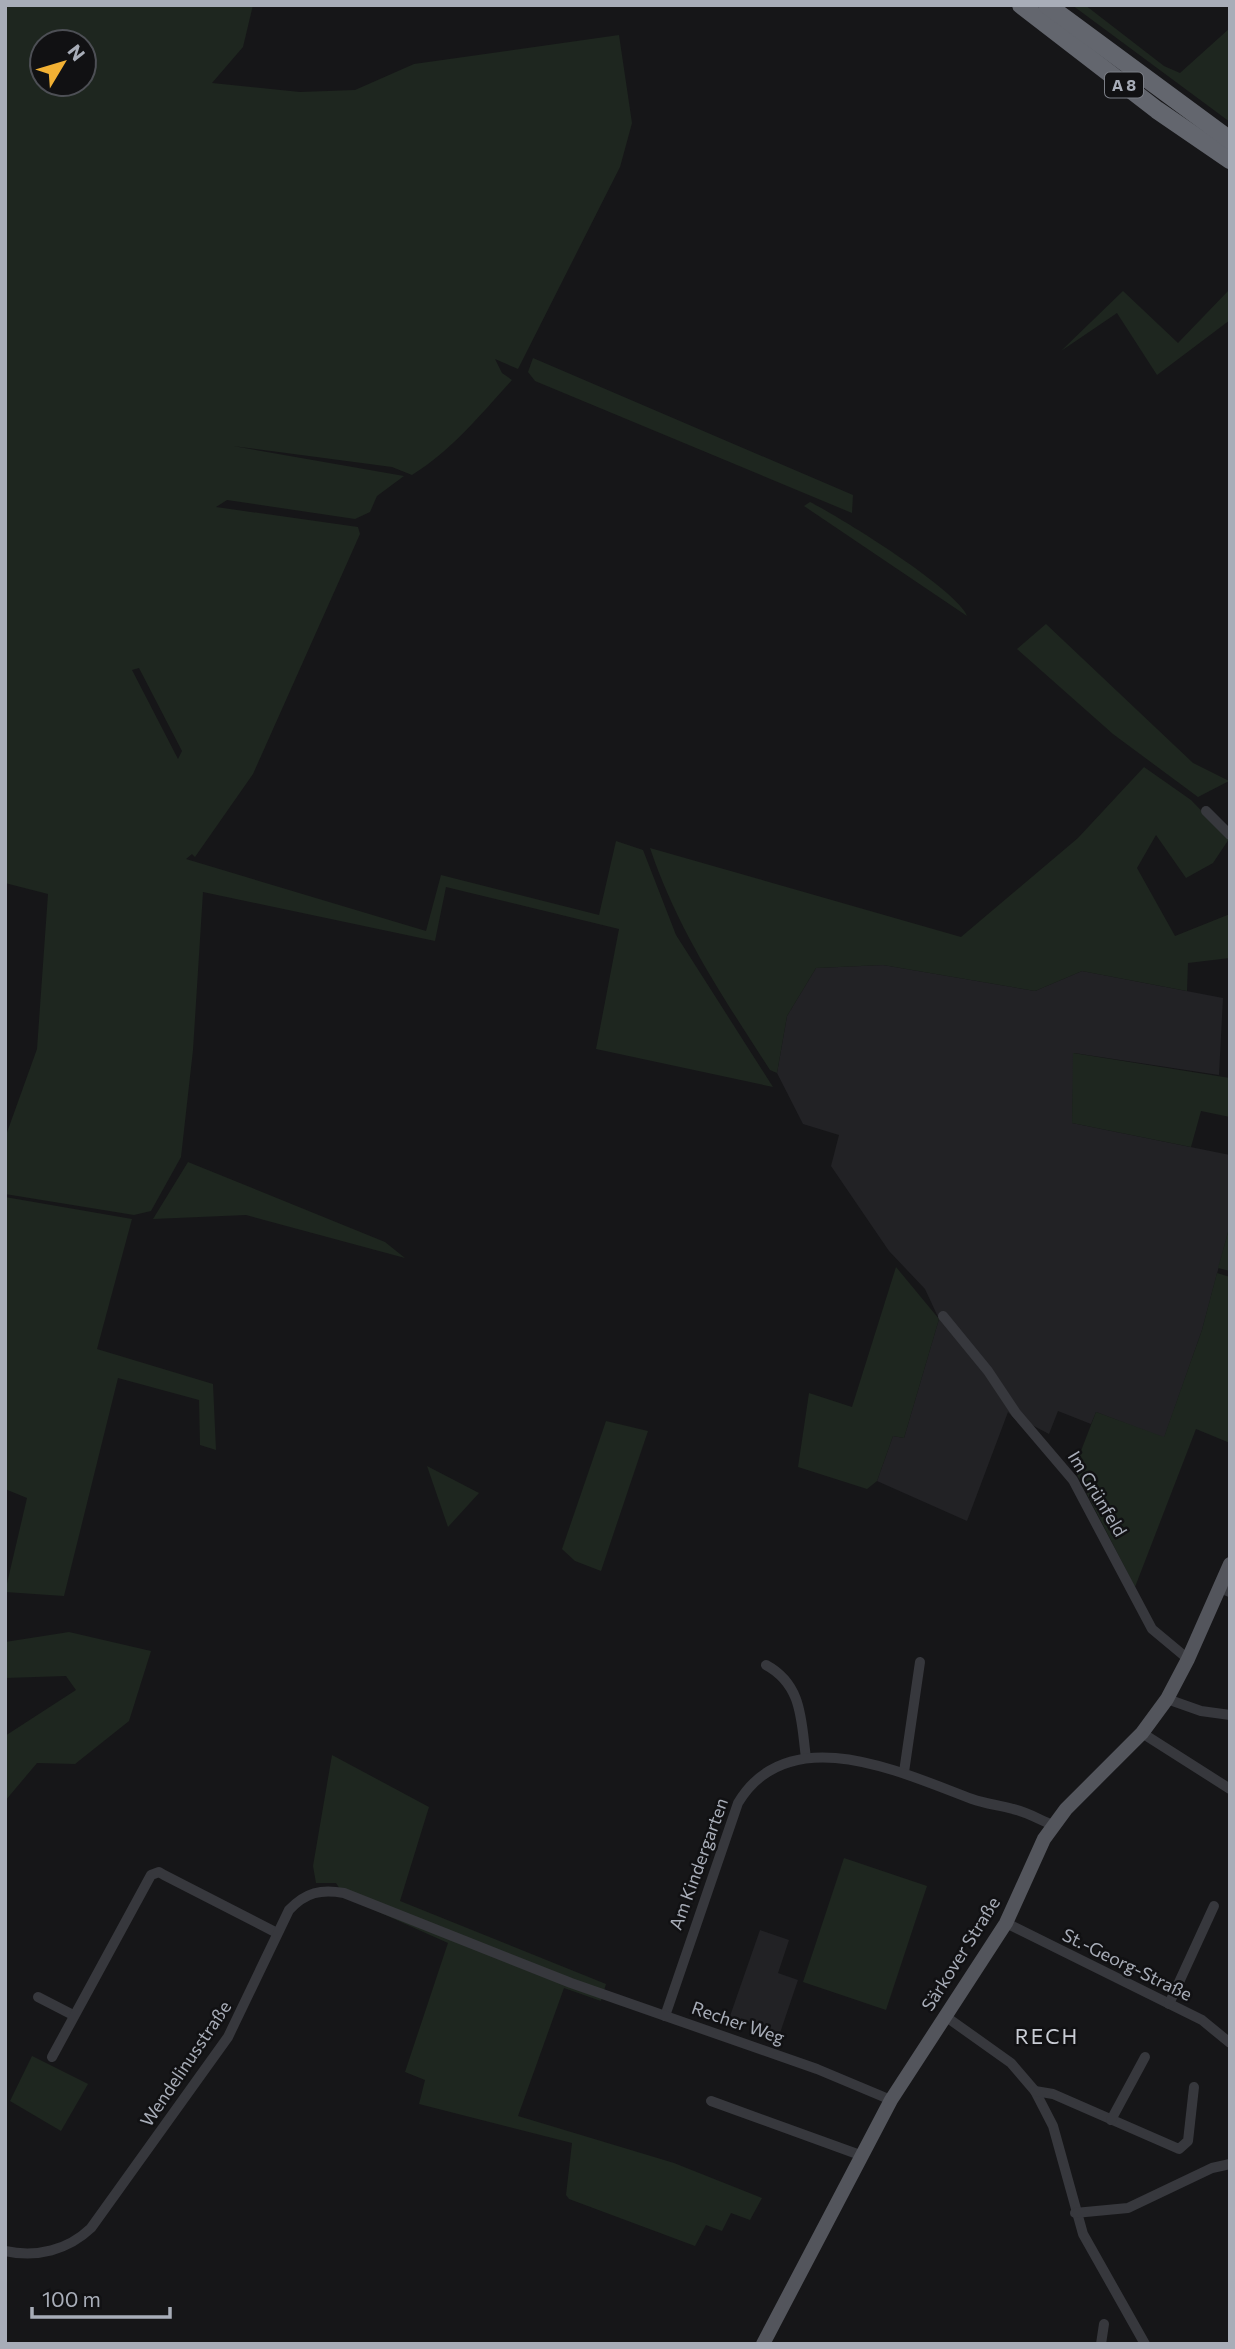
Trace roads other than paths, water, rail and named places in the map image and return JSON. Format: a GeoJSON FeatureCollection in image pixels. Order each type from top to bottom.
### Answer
{"type":"FeatureCollection","features":[{"type":"Feature","properties":{"kind":"highway","name":"A 8"},"geometry":{"type":"LineString","coordinates":[[1021,5],[1157,110],[1230,160]]}},
{"type":"Feature","properties":{"kind":"highway","name":"A 8"},"geometry":{"type":"LineString","coordinates":[[1047,5],[1230,140]]}},
{"type":"Feature","properties":{"kind":"main road","name":"Särkover Straße"},"geometry":{"type":"LineString","coordinates":[[763,2344],[860,2155],[891,2100],[1006,1923],[1036,1855],[1053,1825],[1142,1733],[1167,1699],[1225,1590],[1230,1564]]}},
{"type":"Feature","properties":{"kind":"street"},"geometry":{"type":"LineString","coordinates":[[1206,811],[1230,835]]}},
{"type":"Feature","properties":{"kind":"street","name":"Im Grünfeld"},"geometry":{"type":"LineString","coordinates":[[943,1316],[988,1371],[1016,1413],[1073,1480],[1152,1629],[1188,1659]]}},
{"type":"Feature","properties":{"kind":"street"},"geometry":{"type":"LineString","coordinates":[[904,1772],[920,1662]]}},
{"type":"Feature","properties":{"kind":"street"},"geometry":{"type":"LineString","coordinates":[[766,1665],[785,1677],[795,1693],[806,1758]]}},
{"type":"Feature","properties":{"kind":"street"},"geometry":{"type":"LineString","coordinates":[[1167,1699],[1201,1711],[1230,1715]]}},
{"type":"Feature","properties":{"kind":"street"},"geometry":{"type":"LineString","coordinates":[[1142,1733],[1230,1789]]}},
{"type":"Feature","properties":{"kind":"street","name":"Am Kindergarten"},"geometry":{"type":"LineString","coordinates":[[665,2016],[738,1803],[765,1773],[806,1758],[866,1762],[904,1772],[994,1807],[1017,1810],[1053,1825]]}},
{"type":"Feature","properties":{"kind":"street"},"geometry":{"type":"LineString","coordinates":[[52,2057],[146,1879],[151,1875],[159,1872],[277,1933]]}},
{"type":"Feature","properties":{"kind":"street","name":"Wendelinusstraße"},"geometry":{"type":"LineString","coordinates":[[5,2251],[29,2254],[64,2247],[91,2228],[229,2037],[261,1974],[277,1933],[297,1901],[309,1894],[328,1890],[344,1893],[571,1983]]}},
{"type":"Feature","properties":{"kind":"street"},"geometry":{"type":"LineString","coordinates":[[1169,2004],[1213,1906]]}},
{"type":"Feature","properties":{"kind":"street","name":"St.-Georg-Straße"},"geometry":{"type":"LineString","coordinates":[[1006,1923],[1202,2020],[1230,2043]]}},
{"type":"Feature","properties":{"kind":"street","name":"Recher Weg"},"geometry":{"type":"LineString","coordinates":[[571,1983],[817,2069],[891,2100]]}},
{"type":"Feature","properties":{"kind":"street"},"geometry":{"type":"LineString","coordinates":[[38,1997],[73,2015]]}},
{"type":"Feature","properties":{"kind":"street"},"geometry":{"type":"LineString","coordinates":[[945,2016],[1011,2063],[1035,2091],[1052,2126],[1075,2213],[1093,2252],[1145,2344]]}},
{"type":"Feature","properties":{"kind":"street"},"geometry":{"type":"LineString","coordinates":[[1111,2120],[1144,2057]]}},
{"type":"Feature","properties":{"kind":"street"},"geometry":{"type":"LineString","coordinates":[[1035,2091],[1053,2095],[1180,2149],[1188,2141],[1194,2087]]}},
{"type":"Feature","properties":{"kind":"street"},"geometry":{"type":"LineString","coordinates":[[711,2101],[860,2155]]}},
{"type":"Feature","properties":{"kind":"street"},"geometry":{"type":"LineString","coordinates":[[1075,2213],[1128,2208],[1212,2168],[1230,2164]]}},
{"type":"Feature","properties":{"kind":"street"},"geometry":{"type":"LineString","coordinates":[[1101,2344],[1104,2323]]}},
{"type":"Feature","properties":{"kind":"district","name":"RECH"},"geometry":{"type":"Point","coordinates":[1047,2037]}}]}
